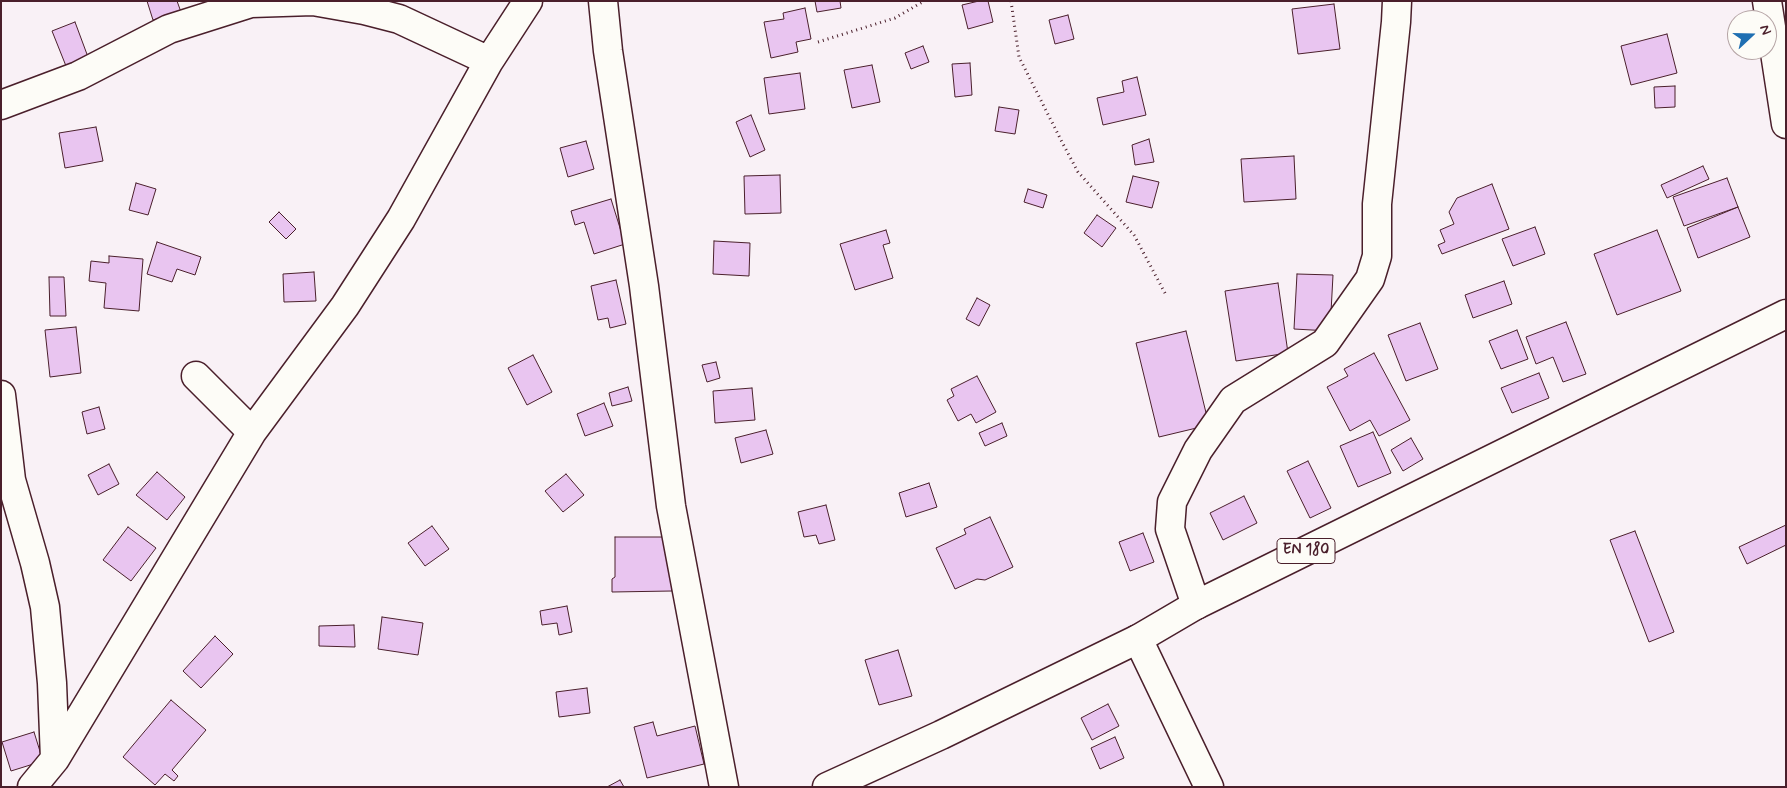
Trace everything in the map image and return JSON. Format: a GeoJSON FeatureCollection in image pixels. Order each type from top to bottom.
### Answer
{"type":"FeatureCollection","features":[{"type":"Feature","properties":{"kind":"street"},"geometry":{"type":"LineString","coordinates":[[32,787],[55,759],[252,432],[345,306],[396,227],[489,61],[528,1]]}},
{"type":"Feature","properties":{"kind":"street"},"geometry":{"type":"LineString","coordinates":[[603,1],[608,51],[643,276],[671,506],[724,787]]}},
{"type":"Feature","properties":{"kind":"street"},"geometry":{"type":"LineString","coordinates":[[1196,605],[1170,530],[1172,502],[1198,450],[1233,400],[1325,343],[1370,279],[1377,256],[1377,204],[1397,1]]}},
{"type":"Feature","properties":{"kind":"street"},"geometry":{"type":"LineString","coordinates":[[1767,1],[1786,124]]}},
{"type":"Feature","properties":{"kind":"street"},"geometry":{"type":"LineString","coordinates":[[1,105],[78,76],[169,29],[251,3],[313,2],[364,10],[399,19],[489,61]]}},
{"type":"Feature","properties":{"kind":"street","name":"EN 180"},"geometry":{"type":"LineString","coordinates":[[827,787],[941,735],[1138,639],[1196,605],[1641,388],[1786,314]]}},
{"type":"Feature","properties":{"kind":"street"},"geometry":{"type":"LineString","coordinates":[[196,376],[252,432]]}},
{"type":"Feature","properties":{"kind":"street"},"geometry":{"type":"LineString","coordinates":[[1,395],[11,480],[36,563],[45,607],[52,682],[55,759]]}},
{"type":"Feature","properties":{"kind":"street"},"geometry":{"type":"LineString","coordinates":[[1138,639],[1209,787]]}},
{"type":"Feature","properties":{"kind":"path"},"geometry":{"type":"LineString","coordinates":[[818,42],[895,18],[924,1]]}},
{"type":"Feature","properties":{"kind":"path"},"geometry":{"type":"LineString","coordinates":[[1011,1],[1019,57],[1063,144],[1078,172],[1134,235],[1166,295]]}},
{"type":"Feature","properties":{"kind":"building"},"geometry":{"type":"Polygon","coordinates":[[[147,1],[177,1],[181,12],[153,20],[147,1]]]}},
{"type":"Feature","properties":{"kind":"building"},"geometry":{"type":"Polygon","coordinates":[[[815,1],[840,1],[841,8],[817,12],[815,1]]]}},
{"type":"Feature","properties":{"kind":"building"},"geometry":{"type":"Polygon","coordinates":[[[988,1],[993,22],[968,29],[962,5],[988,1]]]}},
{"type":"Feature","properties":{"kind":"building"},"geometry":{"type":"Polygon","coordinates":[[[1334,4],[1340,49],[1298,54],[1292,9],[1334,4]]]}},
{"type":"Feature","properties":{"kind":"building"},"geometry":{"type":"Polygon","coordinates":[[[805,8],[811,39],[796,42],[798,52],[771,58],[764,22],[784,19],[783,13],[805,8]]]}},
{"type":"Feature","properties":{"kind":"building"},"geometry":{"type":"Polygon","coordinates":[[[1068,15],[1074,39],[1055,44],[1049,20],[1068,15]]]}},
{"type":"Feature","properties":{"kind":"building"},"geometry":{"type":"Polygon","coordinates":[[[75,22],[88,57],[66,66],[52,31],[75,22]]]}},
{"type":"Feature","properties":{"kind":"building"},"geometry":{"type":"Polygon","coordinates":[[[1667,34],[1677,73],[1631,85],[1621,46],[1667,34]]]}},
{"type":"Feature","properties":{"kind":"building"},"geometry":{"type":"Polygon","coordinates":[[[923,46],[929,62],[911,69],[905,53],[923,46]]]}},
{"type":"Feature","properties":{"kind":"building"},"geometry":{"type":"Polygon","coordinates":[[[970,63],[972,95],[955,97],[952,64],[970,63]]]}},
{"type":"Feature","properties":{"kind":"building"},"geometry":{"type":"Polygon","coordinates":[[[872,65],[880,102],[852,108],[844,70],[872,65]]]}},
{"type":"Feature","properties":{"kind":"building"},"geometry":{"type":"Polygon","coordinates":[[[800,73],[805,109],[769,114],[764,78],[800,73]]]}},
{"type":"Feature","properties":{"kind":"building"},"geometry":{"type":"Polygon","coordinates":[[[1137,77],[1146,115],[1103,125],[1097,98],[1124,92],[1122,81],[1137,77]]]}},
{"type":"Feature","properties":{"kind":"building"},"geometry":{"type":"Polygon","coordinates":[[[1675,86],[1675,107],[1655,108],[1654,87],[1675,86]]]}},
{"type":"Feature","properties":{"kind":"building"},"geometry":{"type":"Polygon","coordinates":[[[999,107],[1019,110],[1015,134],[995,131],[999,107]]]}},
{"type":"Feature","properties":{"kind":"building"},"geometry":{"type":"Polygon","coordinates":[[[751,115],[765,150],[750,157],[736,122],[751,115]]]}},
{"type":"Feature","properties":{"kind":"building"},"geometry":{"type":"Polygon","coordinates":[[[96,127],[103,161],[65,168],[59,133],[96,127]]]}},
{"type":"Feature","properties":{"kind":"building"},"geometry":{"type":"Polygon","coordinates":[[[1149,139],[1154,162],[1135,165],[1132,145],[1149,139]]]}},
{"type":"Feature","properties":{"kind":"building"},"geometry":{"type":"Polygon","coordinates":[[[586,141],[594,169],[568,177],[560,148],[586,141]]]}},
{"type":"Feature","properties":{"kind":"building"},"geometry":{"type":"Polygon","coordinates":[[[1294,156],[1296,199],[1244,202],[1241,159],[1294,156]]]}},
{"type":"Feature","properties":{"kind":"building"},"geometry":{"type":"Polygon","coordinates":[[[1703,166],[1709,179],[1667,198],[1661,185],[1703,166]]]}},
{"type":"Feature","properties":{"kind":"building"},"geometry":{"type":"Polygon","coordinates":[[[780,175],[781,213],[745,214],[744,176],[780,175]]]}},
{"type":"Feature","properties":{"kind":"building"},"geometry":{"type":"Polygon","coordinates":[[[1133,176],[1159,182],[1152,208],[1126,202],[1133,176]]]}},
{"type":"Feature","properties":{"kind":"building"},"geometry":{"type":"Polygon","coordinates":[[[1727,178],[1738,207],[1684,226],[1673,197],[1727,178]]]}},
{"type":"Feature","properties":{"kind":"building"},"geometry":{"type":"Polygon","coordinates":[[[136,183],[156,189],[148,215],[129,210],[136,183]]]}},
{"type":"Feature","properties":{"kind":"building"},"geometry":{"type":"Polygon","coordinates":[[[1492,184],[1509,229],[1442,254],[1438,245],[1445,242],[1440,230],[1454,224],[1449,212],[1457,198],[1492,184]]]}},
{"type":"Feature","properties":{"kind":"building"},"geometry":{"type":"Polygon","coordinates":[[[1028,189],[1047,195],[1043,208],[1024,202],[1028,189]]]}},
{"type":"Feature","properties":{"kind":"building"},"geometry":{"type":"Polygon","coordinates":[[[611,199],[625,244],[594,254],[584,222],[575,225],[571,211],[611,199]]]}},
{"type":"Feature","properties":{"kind":"building"},"geometry":{"type":"Polygon","coordinates":[[[1738,207],[1750,237],[1698,258],[1687,228],[1738,207]]]}},
{"type":"Feature","properties":{"kind":"building"},"geometry":{"type":"Polygon","coordinates":[[[279,212],[296,229],[286,239],[269,222],[279,212]]]}},
{"type":"Feature","properties":{"kind":"building"},"geometry":{"type":"Polygon","coordinates":[[[1097,215],[1116,228],[1102,247],[1084,233],[1097,215]]]}},
{"type":"Feature","properties":{"kind":"building"},"geometry":{"type":"Polygon","coordinates":[[[1535,227],[1545,254],[1513,266],[1502,239],[1535,227]]]}},
{"type":"Feature","properties":{"kind":"building"},"geometry":{"type":"Polygon","coordinates":[[[886,230],[890,243],[883,245],[893,278],[855,290],[840,244],[886,230]]]}},
{"type":"Feature","properties":{"kind":"building"},"geometry":{"type":"Polygon","coordinates":[[[1657,230],[1681,291],[1617,315],[1594,254],[1657,230]]]}},
{"type":"Feature","properties":{"kind":"building"},"geometry":{"type":"Polygon","coordinates":[[[714,241],[750,243],[749,276],[713,274],[714,241]]]}},
{"type":"Feature","properties":{"kind":"building"},"geometry":{"type":"Polygon","coordinates":[[[157,242],[201,257],[195,275],[177,269],[172,282],[147,274],[157,242]]]}},
{"type":"Feature","properties":{"kind":"building"},"geometry":{"type":"Polygon","coordinates":[[[109,256],[143,259],[139,311],[104,308],[106,283],[89,281],[91,261],[109,263],[109,256]]]}},
{"type":"Feature","properties":{"kind":"building"},"geometry":{"type":"Polygon","coordinates":[[[314,272],[316,301],[284,302],[283,274],[314,272]]]}},
{"type":"Feature","properties":{"kind":"building"},"geometry":{"type":"Polygon","coordinates":[[[1297,274],[1333,275],[1330,331],[1294,329],[1297,274]]]}},
{"type":"Feature","properties":{"kind":"building"},"geometry":{"type":"Polygon","coordinates":[[[49,277],[64,277],[66,316],[50,316],[49,277]]]}},
{"type":"Feature","properties":{"kind":"building"},"geometry":{"type":"Polygon","coordinates":[[[616,280],[626,324],[610,328],[608,318],[598,320],[591,286],[616,280]]]}},
{"type":"Feature","properties":{"kind":"building"},"geometry":{"type":"Polygon","coordinates":[[[1504,281],[1512,304],[1473,318],[1465,295],[1504,281]]]}},
{"type":"Feature","properties":{"kind":"building"},"geometry":{"type":"Polygon","coordinates":[[[1278,283],[1288,353],[1236,361],[1225,291],[1278,283]]]}},
{"type":"Feature","properties":{"kind":"building"},"geometry":{"type":"Polygon","coordinates":[[[977,298],[990,305],[979,326],[966,319],[977,298]]]}},
{"type":"Feature","properties":{"kind":"building"},"geometry":{"type":"Polygon","coordinates":[[[1566,322],[1586,374],[1563,382],[1553,357],[1536,364],[1526,337],[1566,322]]]}},
{"type":"Feature","properties":{"kind":"building"},"geometry":{"type":"Polygon","coordinates":[[[1420,323],[1438,369],[1406,381],[1388,335],[1420,323]]]}},
{"type":"Feature","properties":{"kind":"building"},"geometry":{"type":"Polygon","coordinates":[[[76,327],[81,373],[50,377],[45,330],[76,327]]]}},
{"type":"Feature","properties":{"kind":"building"},"geometry":{"type":"Polygon","coordinates":[[[1517,330],[1528,359],[1501,369],[1489,341],[1517,330]]]}},
{"type":"Feature","properties":{"kind":"building"},"geometry":{"type":"Polygon","coordinates":[[[1186,331],[1209,425],[1159,437],[1136,343],[1186,331]]]}},
{"type":"Feature","properties":{"kind":"building"},"geometry":{"type":"Polygon","coordinates":[[[1374,353],[1410,420],[1379,436],[1370,420],[1350,431],[1327,387],[1348,376],[1344,369],[1374,353]]]}},
{"type":"Feature","properties":{"kind":"building"},"geometry":{"type":"Polygon","coordinates":[[[533,355],[552,392],[527,405],[508,368],[533,355]]]}},
{"type":"Feature","properties":{"kind":"building"},"geometry":{"type":"Polygon","coordinates":[[[716,362],[720,378],[707,382],[702,365],[716,362]]]}},
{"type":"Feature","properties":{"kind":"building"},"geometry":{"type":"Polygon","coordinates":[[[1539,373],[1549,398],[1512,413],[1501,388],[1539,373]]]}},
{"type":"Feature","properties":{"kind":"building"},"geometry":{"type":"Polygon","coordinates":[[[977,376],[996,412],[976,423],[971,414],[958,421],[947,400],[954,396],[951,389],[977,376]]]}},
{"type":"Feature","properties":{"kind":"building"},"geometry":{"type":"Polygon","coordinates":[[[628,387],[632,401],[612,406],[609,393],[628,387]]]}},
{"type":"Feature","properties":{"kind":"building"},"geometry":{"type":"Polygon","coordinates":[[[752,388],[755,420],[715,423],[713,391],[752,388]]]}},
{"type":"Feature","properties":{"kind":"building"},"geometry":{"type":"Polygon","coordinates":[[[604,403],[613,426],[585,436],[577,414],[604,403]]]}},
{"type":"Feature","properties":{"kind":"building"},"geometry":{"type":"Polygon","coordinates":[[[99,407],[105,429],[87,434],[82,412],[99,407]]]}},
{"type":"Feature","properties":{"kind":"building"},"geometry":{"type":"Polygon","coordinates":[[[1002,423],[1007,436],[985,446],[979,433],[1002,423]]]}},
{"type":"Feature","properties":{"kind":"building"},"geometry":{"type":"Polygon","coordinates":[[[766,430],[773,454],[741,463],[735,438],[766,430]]]}},
{"type":"Feature","properties":{"kind":"building"},"geometry":{"type":"Polygon","coordinates":[[[1373,432],[1391,473],[1358,487],[1340,446],[1373,432]]]}},
{"type":"Feature","properties":{"kind":"building"},"geometry":{"type":"Polygon","coordinates":[[[1411,438],[1423,459],[1403,471],[1391,450],[1411,438]]]}},
{"type":"Feature","properties":{"kind":"building"},"geometry":{"type":"Polygon","coordinates":[[[1308,461],[1331,508],[1310,518],[1287,471],[1308,461]]]}},
{"type":"Feature","properties":{"kind":"building"},"geometry":{"type":"Polygon","coordinates":[[[109,464],[119,484],[98,495],[88,475],[109,464]]]}},
{"type":"Feature","properties":{"kind":"building"},"geometry":{"type":"Polygon","coordinates":[[[157,472],[185,497],[167,520],[136,495],[157,472]]]}},
{"type":"Feature","properties":{"kind":"building"},"geometry":{"type":"Polygon","coordinates":[[[566,474],[584,495],[563,512],[545,491],[566,474]]]}},
{"type":"Feature","properties":{"kind":"building"},"geometry":{"type":"Polygon","coordinates":[[[929,483],[937,507],[906,517],[899,493],[929,483]]]}},
{"type":"Feature","properties":{"kind":"building"},"geometry":{"type":"Polygon","coordinates":[[[1244,496],[1257,523],[1223,540],[1210,513],[1244,496]]]}},
{"type":"Feature","properties":{"kind":"building"},"geometry":{"type":"Polygon","coordinates":[[[826,505],[835,540],[819,544],[816,535],[804,537],[798,512],[826,505]]]}},
{"type":"Feature","properties":{"kind":"building"},"geometry":{"type":"Polygon","coordinates":[[[990,517],[1013,567],[985,580],[977,579],[955,589],[936,548],[966,534],[964,529],[990,517]]]}},
{"type":"Feature","properties":{"kind":"building"},"geometry":{"type":"Polygon","coordinates":[[[1786,525],[1786,545],[1747,564],[1739,547],[1786,525]]]}},
{"type":"Feature","properties":{"kind":"building"},"geometry":{"type":"Polygon","coordinates":[[[432,526],[449,549],[425,566],[408,543],[432,526]]]}},
{"type":"Feature","properties":{"kind":"building"},"geometry":{"type":"Polygon","coordinates":[[[128,527],[156,548],[131,581],[103,560],[128,527]]]}},
{"type":"Feature","properties":{"kind":"building"},"geometry":{"type":"Polygon","coordinates":[[[1635,531],[1674,632],[1649,642],[1610,540],[1635,531]]]}},
{"type":"Feature","properties":{"kind":"building"},"geometry":{"type":"Polygon","coordinates":[[[1143,533],[1154,562],[1130,571],[1119,542],[1143,533]]]}},
{"type":"Feature","properties":{"kind":"building"},"geometry":{"type":"Polygon","coordinates":[[[615,537],[671,537],[672,591],[612,592],[612,579],[615,577],[615,537]]]}},
{"type":"Feature","properties":{"kind":"building"},"geometry":{"type":"Polygon","coordinates":[[[567,606],[572,632],[559,635],[557,623],[542,625],[540,611],[567,606]]]}},
{"type":"Feature","properties":{"kind":"building"},"geometry":{"type":"Polygon","coordinates":[[[382,617],[423,623],[418,655],[378,649],[382,617]]]}},
{"type":"Feature","properties":{"kind":"building"},"geometry":{"type":"Polygon","coordinates":[[[354,625],[355,647],[319,646],[319,626],[354,625]]]}},
{"type":"Feature","properties":{"kind":"building"},"geometry":{"type":"Polygon","coordinates":[[[215,636],[233,654],[201,688],[183,671],[215,636]]]}},
{"type":"Feature","properties":{"kind":"building"},"geometry":{"type":"Polygon","coordinates":[[[898,650],[912,696],[879,705],[865,660],[898,650]]]}},
{"type":"Feature","properties":{"kind":"building"},"geometry":{"type":"Polygon","coordinates":[[[587,688],[590,713],[559,717],[556,692],[587,688]]]}},
{"type":"Feature","properties":{"kind":"building"},"geometry":{"type":"Polygon","coordinates":[[[171,700],[206,730],[172,770],[178,776],[174,781],[165,774],[155,785],[123,757],[171,700]]]}},
{"type":"Feature","properties":{"kind":"building"},"geometry":{"type":"Polygon","coordinates":[[[1108,704],[1119,726],[1092,740],[1081,718],[1108,704]]]}},
{"type":"Feature","properties":{"kind":"building"},"geometry":{"type":"Polygon","coordinates":[[[653,722],[657,736],[695,726],[704,764],[647,778],[634,727],[653,722]]]}},
{"type":"Feature","properties":{"kind":"building"},"geometry":{"type":"Polygon","coordinates":[[[34,732],[43,761],[11,771],[2,742],[34,732]]]}},
{"type":"Feature","properties":{"kind":"building"},"geometry":{"type":"Polygon","coordinates":[[[1115,737],[1124,758],[1100,769],[1091,748],[1115,737]]]}},
{"type":"Feature","properties":{"kind":"building"},"geometry":{"type":"Polygon","coordinates":[[[620,780],[624,787],[607,787],[620,780]]]}}]}
